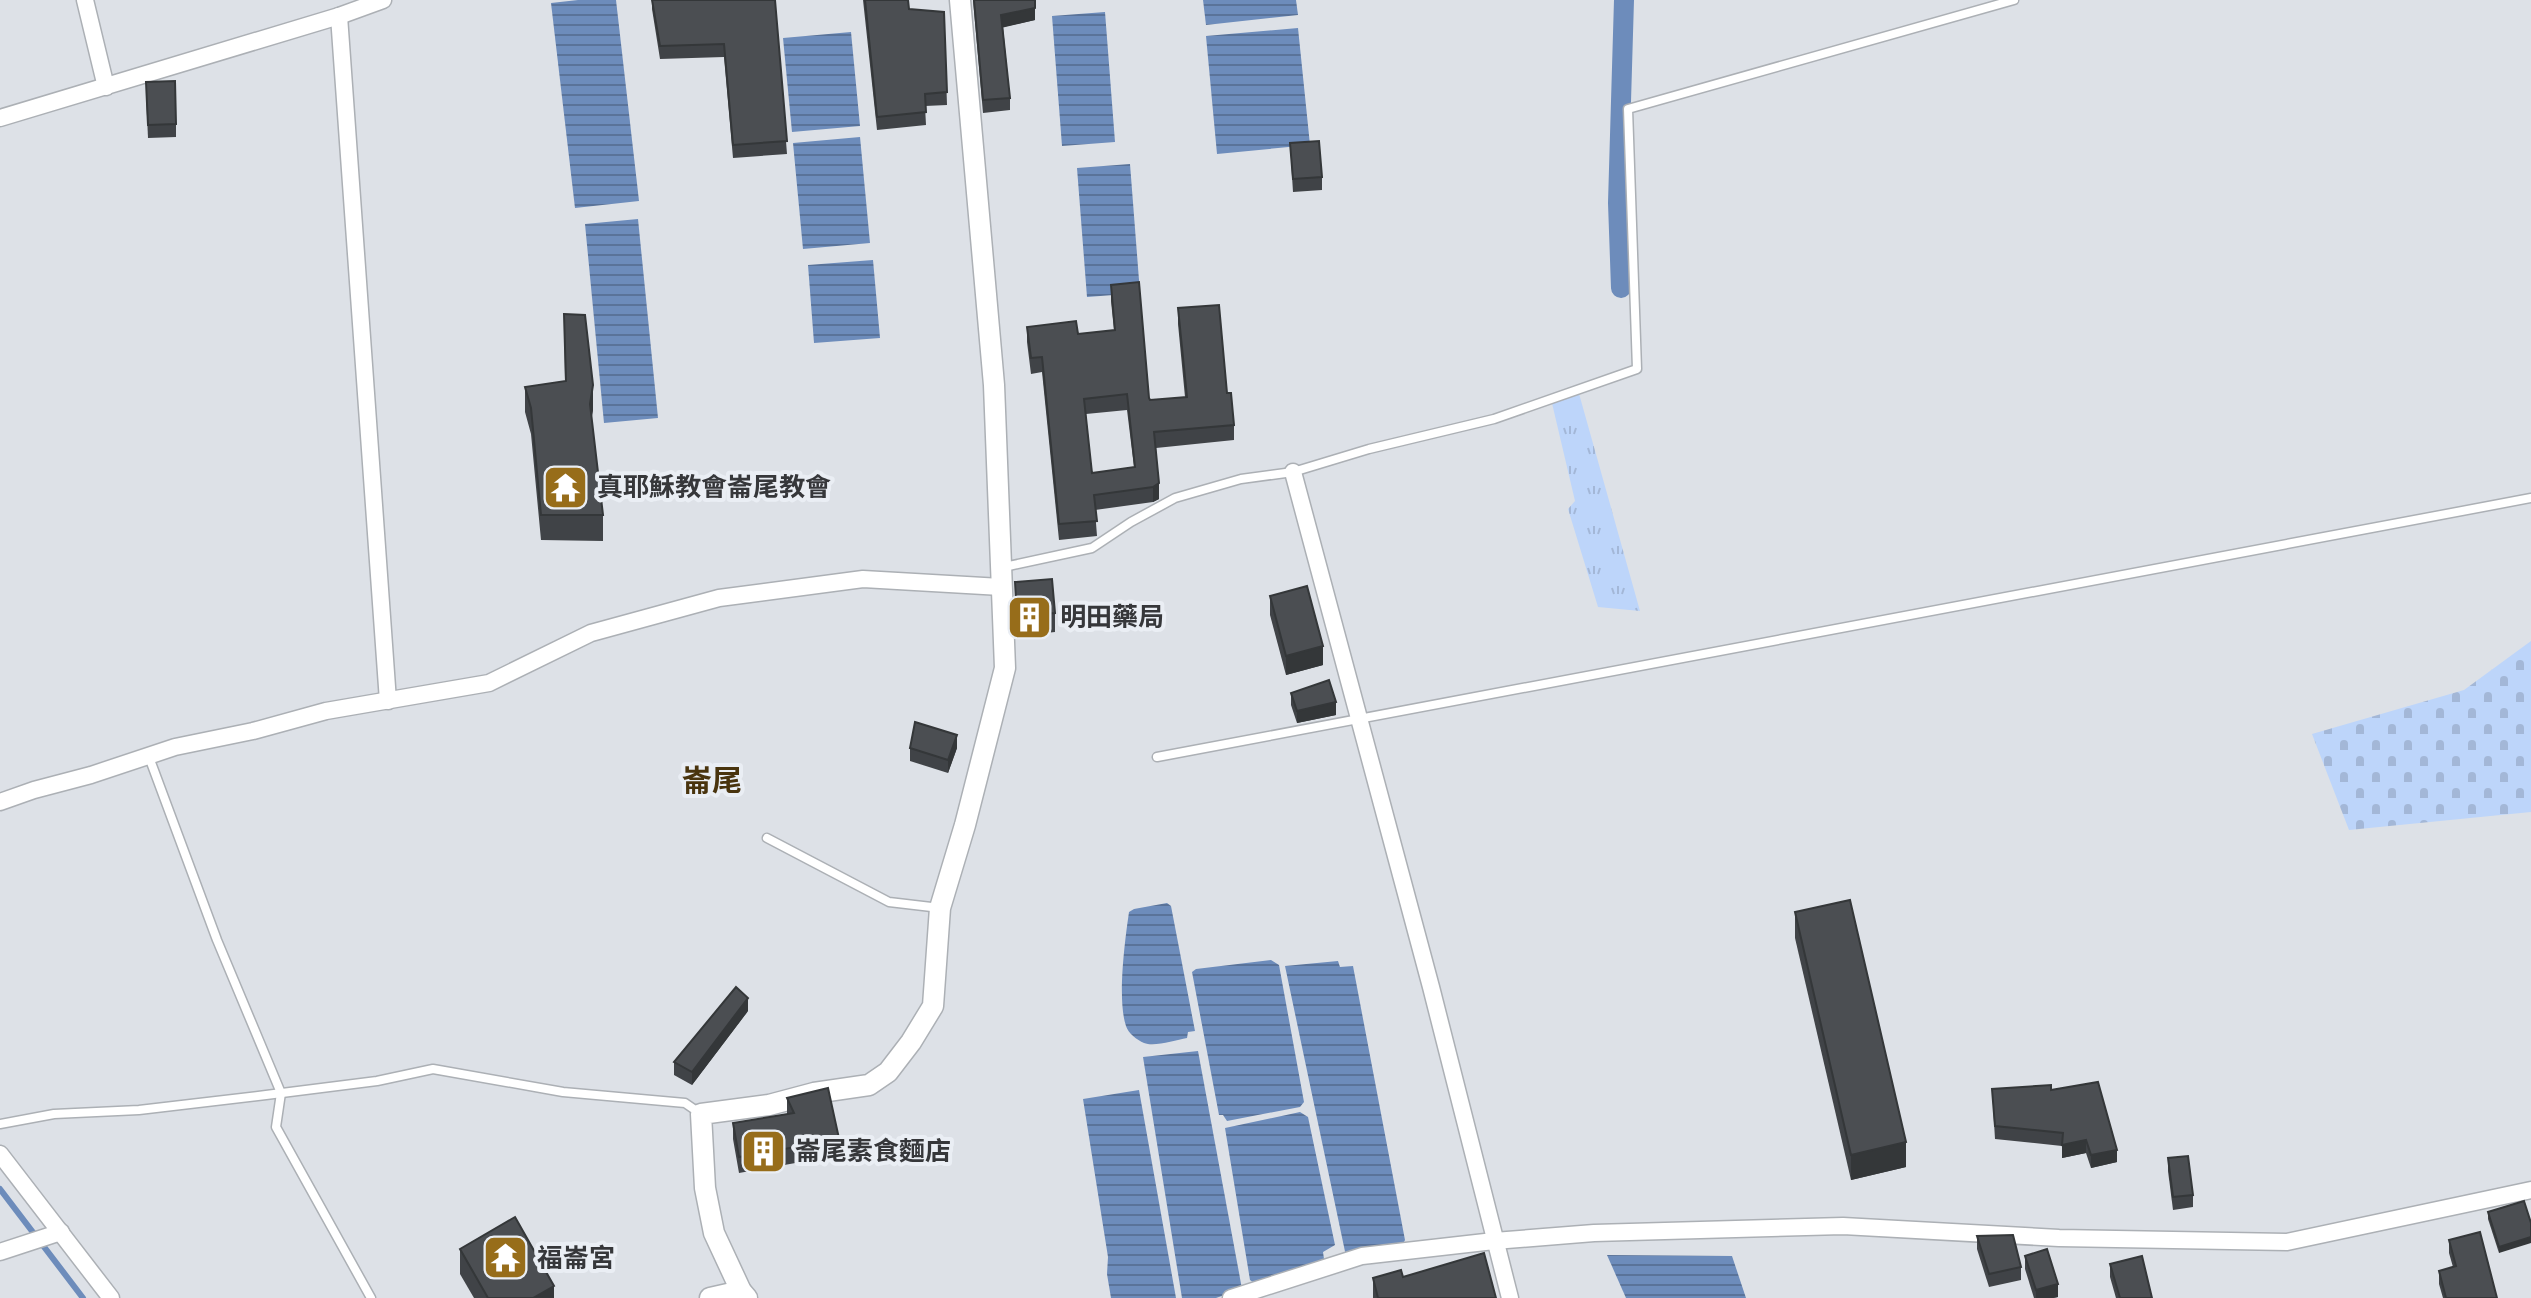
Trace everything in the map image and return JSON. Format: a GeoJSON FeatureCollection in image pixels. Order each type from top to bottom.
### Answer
{"type":"FeatureCollection","features":[{"type":"Feature","properties":{"kind":"street"},"geometry":{"type":"LineString","coordinates":[[85,0],[106,87]]}},
{"type":"Feature","properties":{"kind":"street"},"geometry":{"type":"LineString","coordinates":[[0,118],[383,0]]}},
{"type":"Feature","properties":{"kind":"street"},"geometry":{"type":"LineString","coordinates":[[710,1298],[744,1295],[714,1233],[705,1188],[701,1114],[769,1105],[814,1093],[869,1085],[888,1072],[911,1042],[933,1006],[940,908],[965,825],[1005,668],[994,385],[960,0]]}},
{"type":"Feature","properties":{"kind":"street"},"geometry":{"type":"LineString","coordinates":[[339,16],[388,701]]}},
{"type":"Feature","properties":{"kind":"street"},"geometry":{"type":"LineString","coordinates":[[1293,472],[1431,987],[1510,1298]]}},
{"type":"Feature","properties":{"kind":"street"},"geometry":{"type":"LineString","coordinates":[[0,802],[175,747],[253,731],[326,711],[489,683],[591,633],[719,598],[863,579],[1000,578]]}},
{"type":"Feature","properties":{"kind":"street"},"geometry":{"type":"LineString","coordinates":[[0,1154],[111,1298]]}},
{"type":"Feature","properties":{"kind":"street"},"geometry":{"type":"LineString","coordinates":[[1231,1298],[1362,1256],[1494,1241],[1594,1233],[1843,1226],[2059,1238],[2287,1242],[2531,1190]]}},
{"type":"Feature","properties":{"kind":"street"},"geometry":{"type":"LineString","coordinates":[[0,1252],[61,1232]]}},
{"type":"Feature","properties":{"kind":"lane"},"geometry":{"type":"LineString","coordinates":[[1000,578],[1092,548],[1175,498],[1241,479],[1293,472],[1369,449],[1494,419],[1637,369],[1628,109],[2014,0]]}},
{"type":"Feature","properties":{"kind":"lane"},"geometry":{"type":"LineString","coordinates":[[1157,757],[2531,498]]}},
{"type":"Feature","properties":{"kind":"lane"},"geometry":{"type":"LineString","coordinates":[[149,757],[217,940],[281,1093],[276,1127],[371,1298]]}},
{"type":"Feature","properties":{"kind":"lane"},"geometry":{"type":"LineString","coordinates":[[767,838],[889,902],[940,908]]}},
{"type":"Feature","properties":{"kind":"lane"},"geometry":{"type":"LineString","coordinates":[[0,1124],[54,1114],[139,1110],[377,1081],[433,1069],[563,1092],[685,1103],[701,1114]]}},
{"type":"Feature","properties":{"kind":"green space"},"geometry":{"type":"Polygon","coordinates":[[[1578,390],[1640,611],[1598,607],[1568,509],[1575,501],[1551,399],[1578,390]]]}},
{"type":"Feature","properties":{"kind":"green space"},"geometry":{"type":"Polygon","coordinates":[[[2531,641],[2531,812],[2349,830],[2312,734],[2464,690],[2531,641]]]}},
{"type":"Feature","properties":{"kind":"shaded area"},"geometry":{"type":"Polygon","coordinates":[[[616,0],[639,201],[575,208],[551,3],[616,0]]]}},
{"type":"Feature","properties":{"kind":"shaded area"},"geometry":{"type":"Polygon","coordinates":[[[1203,0],[1296,0],[1298,15],[1206,25],[1203,0]]]}},
{"type":"Feature","properties":{"kind":"shaded area"},"geometry":{"type":"Polygon","coordinates":[[[1105,12],[1115,142],[1062,146],[1052,16],[1105,12]]]}},
{"type":"Feature","properties":{"kind":"shaded area"},"geometry":{"type":"Polygon","coordinates":[[[1298,28],[1310,145],[1217,154],[1206,36],[1298,28]]]}},
{"type":"Feature","properties":{"kind":"shaded area"},"geometry":{"type":"Polygon","coordinates":[[[851,32],[860,126],[792,132],[783,38],[851,32]]]}},
{"type":"Feature","properties":{"kind":"shaded area"},"geometry":{"type":"Polygon","coordinates":[[[860,137],[870,243],[803,249],[793,143],[860,137]]]}},
{"type":"Feature","properties":{"kind":"shaded area"},"geometry":{"type":"Polygon","coordinates":[[[1130,164],[1140,293],[1087,297],[1077,168],[1130,164]]]}},
{"type":"Feature","properties":{"kind":"shaded area"},"geometry":{"type":"Polygon","coordinates":[[[638,219],[658,418],[604,423],[585,224],[638,219]]]}},
{"type":"Feature","properties":{"kind":"shaded area"},"geometry":{"type":"Polygon","coordinates":[[[873,260],[880,338],[814,343],[808,265],[873,260]]]}},
{"type":"Feature","properties":{"kind":"shaded area"},"geometry":{"type":"Polygon","coordinates":[[[1167,903],[1171,906],[1195,1031],[1188,1032],[1187,1038],[1149,1044],[1131,1034],[1123,1015],[1127,924],[1129,912],[1134,909],[1167,903]]]}},
{"type":"Feature","properties":{"kind":"shaded area"},"geometry":{"type":"Polygon","coordinates":[[[1271,960],[1279,965],[1304,1102],[1300,1107],[1227,1121],[1219,1115],[1192,972],[1271,960]]]}},
{"type":"Feature","properties":{"kind":"shaded area"},"geometry":{"type":"Polygon","coordinates":[[[1338,961],[1340,967],[1353,966],[1405,1240],[1402,1246],[1347,1261],[1285,966],[1338,961]]]}},
{"type":"Feature","properties":{"kind":"shaded area"},"geometry":{"type":"Polygon","coordinates":[[[1198,1051],[1242,1289],[1216,1298],[1182,1298],[1143,1057],[1198,1051]]]}},
{"type":"Feature","properties":{"kind":"shaded area"},"geometry":{"type":"Polygon","coordinates":[[[1139,1090],[1176,1298],[1111,1298],[1108,1257],[1083,1099],[1139,1090]]]}},
{"type":"Feature","properties":{"kind":"shaded area"},"geometry":{"type":"Polygon","coordinates":[[[1300,1112],[1308,1117],[1335,1245],[1323,1252],[1324,1259],[1254,1283],[1250,1280],[1225,1128],[1300,1112]]]}},
{"type":"Feature","properties":{"kind":"shaded area"},"geometry":{"type":"Polygon","coordinates":[[[1607,1255],[1732,1256],[1746,1298],[1626,1298],[1607,1255]]]}},
{"type":"Feature","properties":{"kind":"building"},"geometry":{"type":"Polygon","coordinates":[[[652,0],[775,0],[787,141],[733,145],[724,44],[660,46],[652,0]]]}},
{"type":"Feature","properties":{"kind":"building"},"geometry":{"type":"Polygon","coordinates":[[[865,0],[908,0],[909,9],[944,12],[947,92],[925,94],[926,112],[877,117],[865,0]]]}},
{"type":"Feature","properties":{"kind":"building"},"geometry":{"type":"Polygon","coordinates":[[[974,0],[1035,0],[1035,8],[1001,15],[1010,98],[983,100],[974,0]]]}},
{"type":"Feature","properties":{"kind":"building"},"geometry":{"type":"Polygon","coordinates":[[[175,81],[176,124],[148,125],[146,82],[175,81]]]}},
{"type":"Feature","properties":{"kind":"building"},"geometry":{"type":"Polygon","coordinates":[[[1319,141],[1322,177],[1293,179],[1290,143],[1319,141]]]}},
{"type":"Feature","properties":{"kind":"building"},"geometry":{"type":"Polygon","coordinates":[[[1139,282],[1150,400],[1187,397],[1178,308],[1219,305],[1227,393],[1231,393],[1234,425],[1154,432],[1159,483],[1153,487],[1094,495],[1097,521],[1059,524],[1042,357],[1031,358],[1027,327],[1076,321],[1078,334],[1115,330],[1111,285],[1139,282]],[[1127,394],[1084,399],[1092,473],[1135,467],[1127,394]]]}},
{"type":"Feature","properties":{"kind":"building","name":"真耶穌教會崙尾教會"},"geometry":{"type":"Polygon","coordinates":[[[564,314],[585,315],[593,385],[590,404],[603,515],[541,515],[531,408],[525,387],[566,381],[564,314]]]}},
{"type":"Feature","properties":{"kind":"building"},"geometry":{"type":"Polygon","coordinates":[[[1052,579],[1055,613],[1017,616],[1015,582],[1052,579]]]}},
{"type":"Feature","properties":{"kind":"building"},"geometry":{"type":"Polygon","coordinates":[[[1307,586],[1323,646],[1286,656],[1270,596],[1307,586]]]}},
{"type":"Feature","properties":{"kind":"building"},"geometry":{"type":"Polygon","coordinates":[[[1329,680],[1336,702],[1297,711],[1291,693],[1329,680]]]}},
{"type":"Feature","properties":{"kind":"building"},"geometry":{"type":"Polygon","coordinates":[[[915,722],[957,735],[948,760],[910,748],[915,722]]]}},
{"type":"Feature","properties":{"kind":"building"},"geometry":{"type":"Polygon","coordinates":[[[1850,900],[1906,1142],[1851,1155],[1795,912],[1850,900]]]}},
{"type":"Feature","properties":{"kind":"building"},"geometry":{"type":"Polygon","coordinates":[[[736,987],[748,998],[692,1072],[674,1062],[736,987]]]}},
{"type":"Feature","properties":{"kind":"building"},"geometry":{"type":"Polygon","coordinates":[[[2098,1082],[2117,1150],[2091,1155],[2086,1140],[2062,1145],[2063,1133],[1995,1126],[1992,1089],[2051,1085],[2051,1090],[2098,1082]]]}},
{"type":"Feature","properties":{"kind":"building"},"geometry":{"type":"Polygon","coordinates":[[[828,1088],[840,1143],[739,1157],[733,1123],[794,1113],[787,1098],[828,1088]]]}},
{"type":"Feature","properties":{"kind":"building"},"geometry":{"type":"Polygon","coordinates":[[[2188,1156],[2193,1195],[2173,1197],[2168,1158],[2188,1156]]]}},
{"type":"Feature","properties":{"kind":"building"},"geometry":{"type":"Polygon","coordinates":[[[2524,1201],[2531,1223],[2531,1237],[2499,1247],[2488,1212],[2524,1201]]]}},
{"type":"Feature","properties":{"kind":"building"},"geometry":{"type":"Polygon","coordinates":[[[515,1217],[554,1286],[533,1298],[488,1298],[460,1249],[515,1217]]]}},
{"type":"Feature","properties":{"kind":"building"},"geometry":{"type":"Polygon","coordinates":[[[2480,1232],[2497,1298],[2446,1298],[2439,1271],[2456,1266],[2449,1240],[2480,1232]]]}},
{"type":"Feature","properties":{"kind":"building"},"geometry":{"type":"Polygon","coordinates":[[[2013,1235],[2021,1267],[1989,1274],[1977,1236],[2013,1235]]]}},
{"type":"Feature","properties":{"kind":"building"},"geometry":{"type":"Polygon","coordinates":[[[2047,1249],[2058,1284],[2036,1290],[2025,1256],[2047,1249]]]}},
{"type":"Feature","properties":{"kind":"building"},"geometry":{"type":"Polygon","coordinates":[[[1484,1253],[1496,1298],[1378,1298],[1373,1278],[1401,1270],[1403,1277],[1484,1253]]]}},
{"type":"Feature","properties":{"kind":"building"},"geometry":{"type":"Polygon","coordinates":[[[2142,1256],[2152,1298],[2120,1298],[2110,1264],[2142,1256]]]}},
{"type":"Feature","properties":{"kind":"waterway"},"geometry":{"type":"LineString","coordinates":[[1621,288],[1618,203],[1624,0]]}},
{"type":"Feature","properties":{"kind":"waterway"},"geometry":{"type":"LineString","coordinates":[[0,1189],[83,1298]]}},
{"type":"Feature","properties":{"kind":"place","name":"真耶穌教會崙尾教會"},"geometry":{"type":"Point","coordinates":[566,487]}},
{"type":"Feature","properties":{"kind":"place","name":"明田藥局"},"geometry":{"type":"Point","coordinates":[1029,617]}},
{"type":"Feature","properties":{"kind":"place","name":"崙尾素食麵店"},"geometry":{"type":"Point","coordinates":[764,1151]}},
{"type":"Feature","properties":{"kind":"place","name":"福崙宮"},"geometry":{"type":"Point","coordinates":[506,1258]}},
{"type":"Feature","properties":{"kind":"district","name":"崙尾"},"geometry":{"type":"Point","coordinates":[712,781]}}]}
